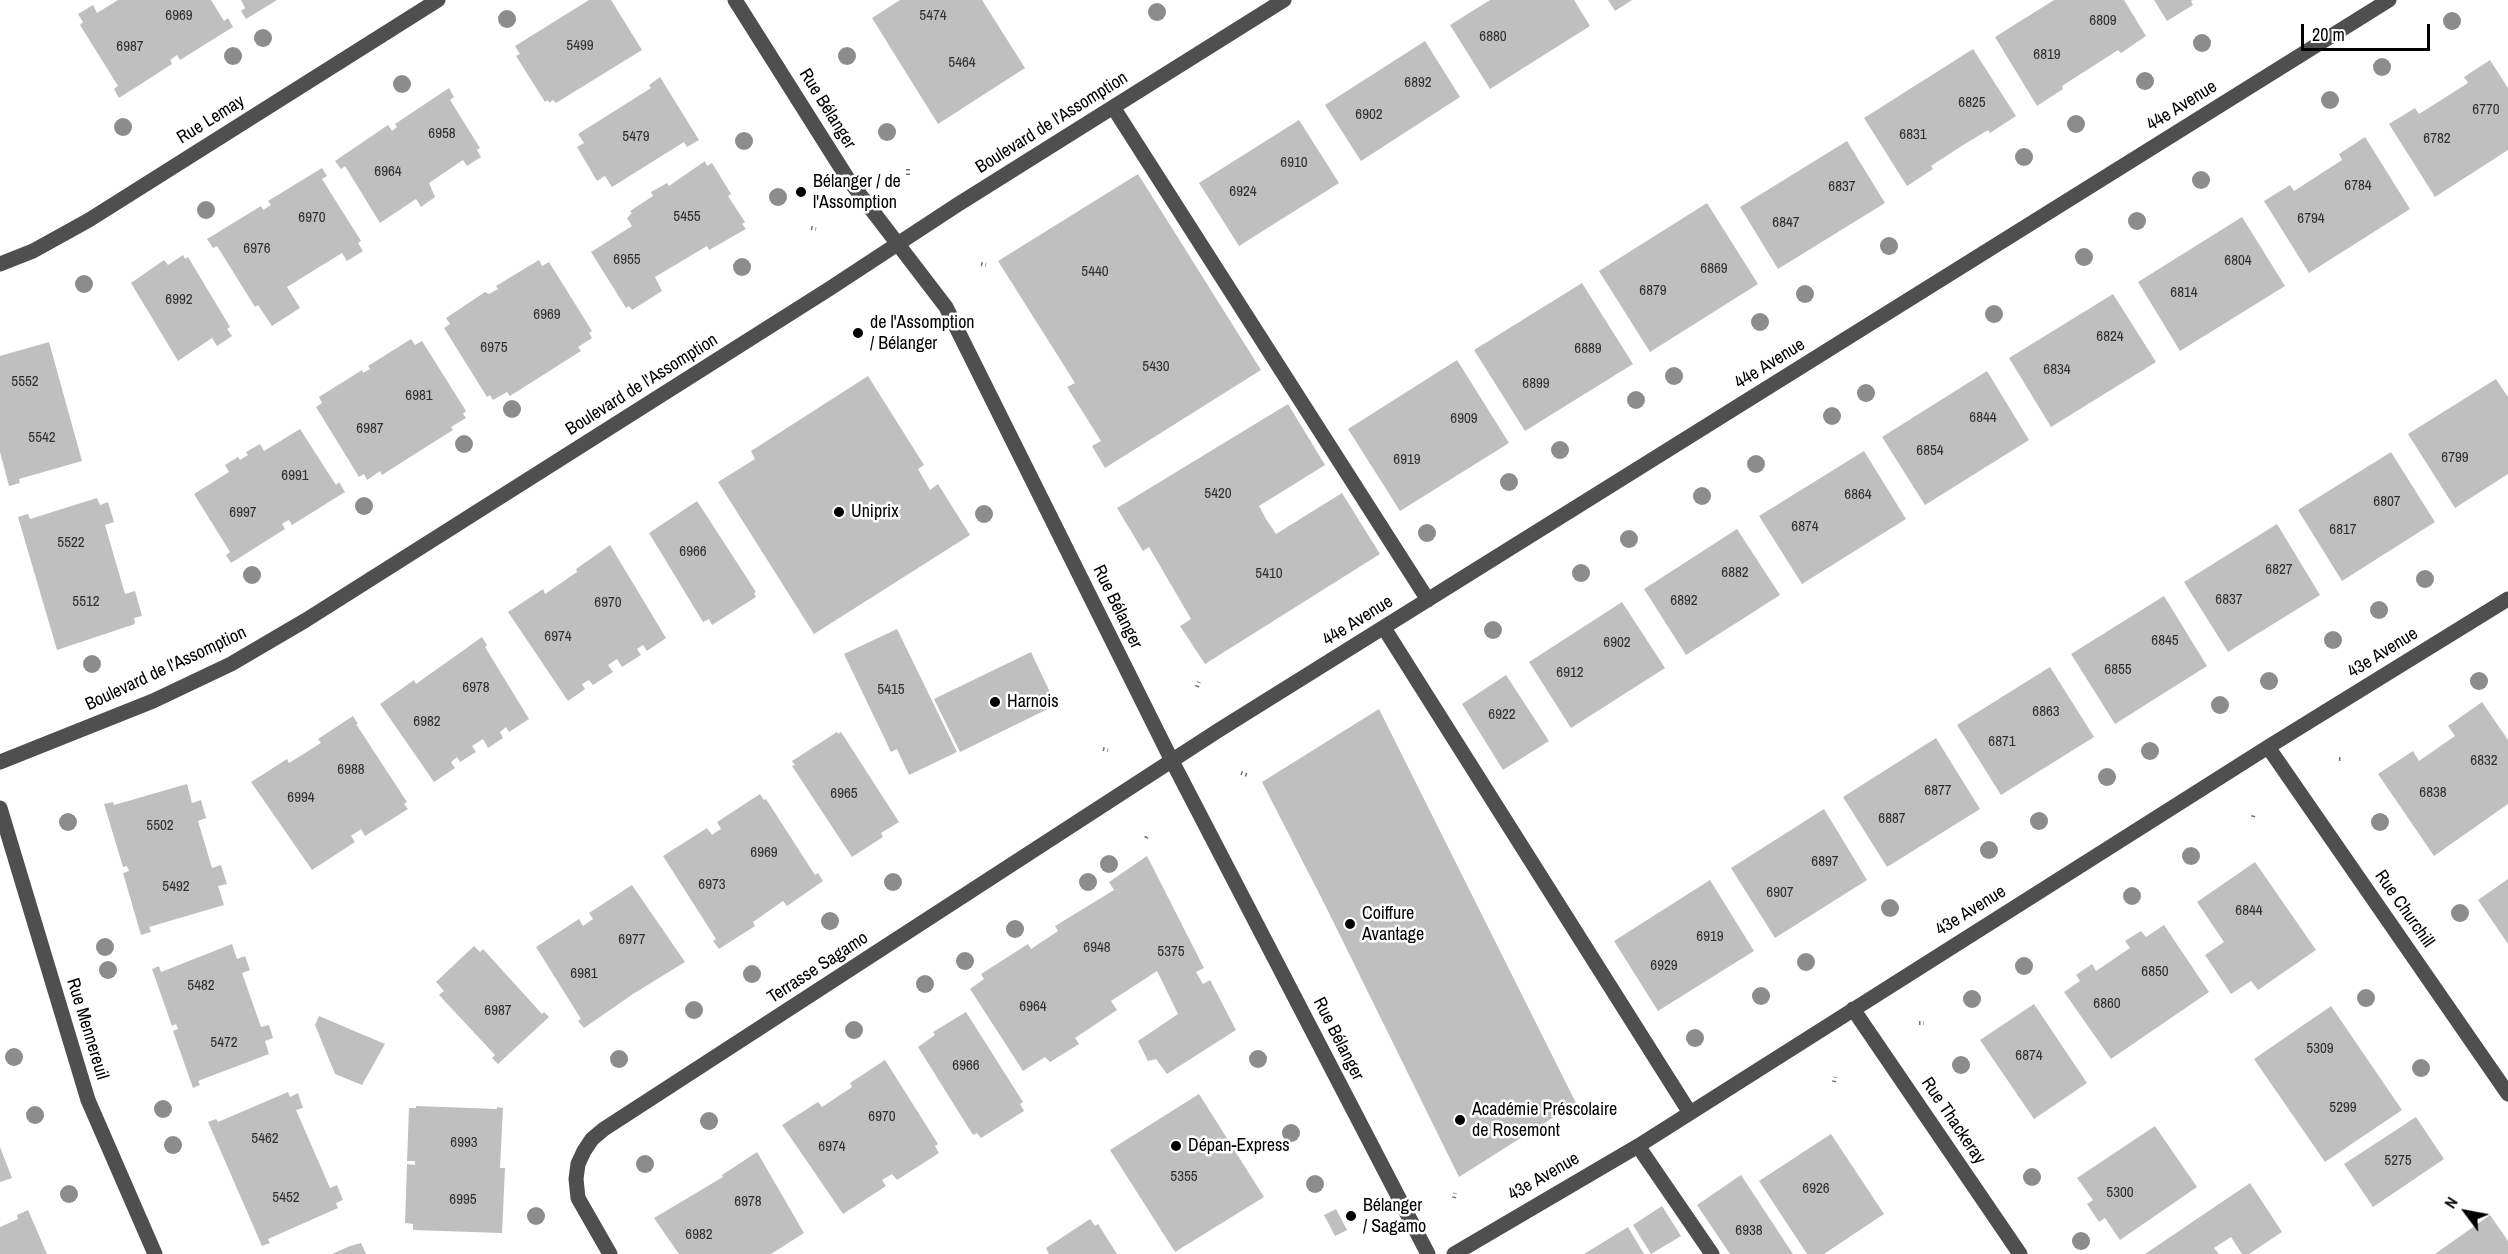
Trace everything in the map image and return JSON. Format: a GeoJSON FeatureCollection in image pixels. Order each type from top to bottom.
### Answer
{"type":"FeatureCollection","features":[{"type":"Feature","properties":{"kind":"street","name":"Rue Lemay"},"geometry":{"type":"LineString","coordinates":[[0,264],[33,251],[89,220],[438,0]]}},
{"type":"Feature","properties":{"kind":"street","name":"Rue Bélanger"},"geometry":{"type":"LineString","coordinates":[[735,0],[848,179],[897,246],[946,307],[1172,761],[1428,1254]]}},
{"type":"Feature","properties":{"kind":"street","name":"Boulevard de l'Assomption"},"geometry":{"type":"LineString","coordinates":[[0,762],[153,701],[231,664],[336,602],[1284,0]]}},
{"type":"Feature","properties":{"kind":"street","name":"44e Avenue"},"geometry":{"type":"LineString","coordinates":[[1172,761],[2389,0]]}},
{"type":"Feature","properties":{"kind":"street"},"geometry":{"type":"LineString","coordinates":[[1113,107],[1428,600]]}},
{"type":"Feature","properties":{"kind":"street","name":"43e Avenue"},"geometry":{"type":"LineString","coordinates":[[1454,1254],[1638,1146],[2268,747],[2508,599]]}},
{"type":"Feature","properties":{"kind":"street"},"geometry":{"type":"LineString","coordinates":[[1384,628],[1690,1113]]}},
{"type":"Feature","properties":{"kind":"street","name":"Rue Churchill"},"geometry":{"type":"LineString","coordinates":[[2268,747],[2508,1094]]}},
{"type":"Feature","properties":{"kind":"street","name":"Terrasse Sagamo"},"geometry":{"type":"LineString","coordinates":[[610,1254],[585,1214],[578,1198],[576,1179],[578,1164],[584,1151],[604,1129],[1172,761]]}},
{"type":"Feature","properties":{"kind":"street","name":"Rue Mennereuil"},"geometry":{"type":"LineString","coordinates":[[0,808],[88,1100],[155,1254]]}},
{"type":"Feature","properties":{"kind":"street","name":"Rue Thackeray"},"geometry":{"type":"LineString","coordinates":[[1853,1009],[2020,1254]]}},
{"type":"Feature","properties":{"kind":"street"},"geometry":{"type":"LineString","coordinates":[[1638,1146],[1712,1254]]}},
{"type":"Feature","properties":{"kind":"path"},"geometry":{"type":"LineString","coordinates":[[1241,774],[1247,775]]}},
{"type":"Feature","properties":{"kind":"building"},"geometry":{"type":"Polygon","coordinates":[[[118,0],[211,0],[224,21],[228,18],[233,27],[180,60],[177,55],[170,60],[172,64],[119,98],[114,89],[118,86],[80,25],[83,22],[78,14],[93,5],[97,13],[118,0]]]}},
{"type":"Feature","properties":{"kind":"building"},"geometry":{"type":"Polygon","coordinates":[[[241,0],[277,0],[246,19],[241,11],[245,8],[241,0]]]}},
{"type":"Feature","properties":{"kind":"building"},"geometry":{"type":"Polygon","coordinates":[[[589,0],[611,0],[642,50],[556,103],[553,100],[549,103],[548,100],[545,102],[516,56],[520,54],[515,46],[589,0]]]}},
{"type":"Feature","properties":{"kind":"building"},"geometry":{"type":"Polygon","coordinates":[[[900,0],[982,0],[1025,68],[938,124],[872,18],[900,0]]]}},
{"type":"Feature","properties":{"kind":"building"},"geometry":{"type":"Polygon","coordinates":[[[1490,0],[1574,0],[1590,26],[1490,89],[1450,25],[1490,0]]]}},
{"type":"Feature","properties":{"kind":"building"},"geometry":{"type":"Polygon","coordinates":[[[1608,0],[1632,0],[1615,11],[1608,0]]]}},
{"type":"Feature","properties":{"kind":"building"},"geometry":{"type":"Polygon","coordinates":[[[2054,0],[2124,0],[2146,36],[2121,53],[2118,50],[2062,86],[2063,89],[2037,106],[1995,37],[2054,0]]]}},
{"type":"Feature","properties":{"kind":"building"},"geometry":{"type":"Polygon","coordinates":[[[2154,0],[2193,0],[2191,1],[2193,5],[2167,21],[2154,0]]]}},
{"type":"Feature","properties":{"kind":"building"},"geometry":{"type":"Polygon","coordinates":[[[1425,41],[1460,97],[1361,161],[1325,105],[1425,41]]]}},
{"type":"Feature","properties":{"kind":"building"},"geometry":{"type":"Polygon","coordinates":[[[1973,49],[2016,116],[1990,133],[1988,130],[1960,147],[1931,166],[1933,169],[1907,186],[1864,118],[1973,49]]]}},
{"type":"Feature","properties":{"kind":"building"},"geometry":{"type":"Polygon","coordinates":[[[2490,60],[2508,88],[2508,150],[2435,197],[2389,124],[2415,108],[2419,114],[2468,83],[2464,77],[2490,60]]]}},
{"type":"Feature","properties":{"kind":"building"},"geometry":{"type":"Polygon","coordinates":[[[660,77],[699,140],[687,147],[684,142],[612,187],[605,176],[597,181],[577,147],[584,143],[578,134],[651,88],[649,85],[660,77]]]}},
{"type":"Feature","properties":{"kind":"building"},"geometry":{"type":"Polygon","coordinates":[[[449,88],[454,97],[450,100],[480,148],[477,150],[481,157],[467,166],[463,160],[429,183],[435,197],[421,207],[416,199],[380,223],[345,166],[341,169],[335,161],[388,125],[392,131],[397,127],[395,124],[449,88]]]}},
{"type":"Feature","properties":{"kind":"building"},"geometry":{"type":"Polygon","coordinates":[[[1299,120],[1339,183],[1239,246],[1199,183],[1299,120]]]}},
{"type":"Feature","properties":{"kind":"building"},"geometry":{"type":"Polygon","coordinates":[[[2365,137],[2410,209],[2309,273],[2264,201],[2290,185],[2294,191],[2342,160],[2339,154],[2365,137]]]}},
{"type":"Feature","properties":{"kind":"building"},"geometry":{"type":"Polygon","coordinates":[[[1847,141],[1885,203],[1778,269],[1740,207],[1847,141]]]}},
{"type":"Feature","properties":{"kind":"building"},"geometry":{"type":"Polygon","coordinates":[[[705,161],[707,166],[712,163],[731,194],[728,196],[745,222],[742,224],[746,229],[709,250],[707,246],[655,277],[662,291],[632,310],[629,306],[626,308],[591,252],[632,226],[627,218],[632,213],[630,211],[653,196],[651,192],[667,183],[669,186],[705,161]]]}},
{"type":"Feature","properties":{"kind":"building"},"geometry":{"type":"Polygon","coordinates":[[[322,168],[327,176],[322,179],[361,241],[358,243],[363,251],[347,261],[342,253],[287,287],[300,308],[272,326],[258,305],[255,307],[217,246],[213,248],[207,239],[261,206],[263,210],[271,205],[268,201],[322,168]]]}},
{"type":"Feature","properties":{"kind":"building"},"geometry":{"type":"Polygon","coordinates":[[[1138,174],[1261,370],[1105,468],[1092,446],[1101,441],[1067,387],[1075,383],[998,261],[1138,174]]]}},
{"type":"Feature","properties":{"kind":"building"},"geometry":{"type":"Polygon","coordinates":[[[1707,203],[1758,284],[1650,352],[1599,271],[1707,203]]]}},
{"type":"Feature","properties":{"kind":"building"},"geometry":{"type":"Polygon","coordinates":[[[2242,217],[2285,286],[2180,351],[2138,282],[2242,217]]]}},
{"type":"Feature","properties":{"kind":"building"},"geometry":{"type":"Polygon","coordinates":[[[183,255],[185,259],[188,257],[230,327],[227,329],[232,336],[217,346],[212,338],[178,361],[131,283],[164,260],[168,265],[183,255]]]}},
{"type":"Feature","properties":{"kind":"building"},"geometry":{"type":"Polygon","coordinates":[[[539,260],[542,266],[549,262],[592,331],[589,333],[592,338],[578,347],[581,351],[510,396],[507,392],[493,400],[490,395],[487,397],[444,328],[450,324],[446,318],[485,292],[489,294],[498,289],[496,286],[539,260]]]}},
{"type":"Feature","properties":{"kind":"building"},"geometry":{"type":"Polygon","coordinates":[[[1582,283],[1633,364],[1525,431],[1474,350],[1582,283]]]}},
{"type":"Feature","properties":{"kind":"building"},"geometry":{"type":"Polygon","coordinates":[[[2113,294],[2156,362],[2051,427],[2009,358],[2113,294]]]}},
{"type":"Feature","properties":{"kind":"building"},"geometry":{"type":"Polygon","coordinates":[[[411,339],[415,345],[422,341],[466,411],[463,414],[466,418],[451,427],[453,430],[382,475],[380,471],[367,480],[364,474],[359,477],[316,407],[322,403],[319,397],[362,370],[363,373],[370,369],[368,366],[411,339]]]}},
{"type":"Feature","properties":{"kind":"building"},"geometry":{"type":"Polygon","coordinates":[[[49,342],[82,461],[19,479],[20,483],[9,486],[0,452],[0,356],[49,342]]]}},
{"type":"Feature","properties":{"kind":"building"},"geometry":{"type":"Polygon","coordinates":[[[1457,360],[1509,443],[1400,511],[1348,429],[1457,360]]]}},
{"type":"Feature","properties":{"kind":"building"},"geometry":{"type":"Polygon","coordinates":[[[1987,371],[2029,440],[1925,505],[1882,437],[1987,371]]]}},
{"type":"Feature","properties":{"kind":"building"},"geometry":{"type":"Polygon","coordinates":[[[868,376],[924,465],[918,469],[930,490],[938,484],[970,535],[814,634],[718,482],[755,459],[751,451],[868,376]]]}},
{"type":"Feature","properties":{"kind":"building"},"geometry":{"type":"Polygon","coordinates":[[[2496,379],[2508,397],[2508,474],[2455,508],[2408,434],[2496,379]]]}},
{"type":"Feature","properties":{"kind":"building"},"geometry":{"type":"Polygon","coordinates":[[[1288,404],[1325,465],[1259,506],[1266,519],[1276,534],[1342,493],[1380,554],[1205,664],[1180,626],[1191,619],[1149,547],[1143,551],[1117,508],[1288,404]]]}},
{"type":"Feature","properties":{"kind":"building"},"geometry":{"type":"Polygon","coordinates":[[[300,429],[336,485],[339,482],[345,492],[292,525],[289,520],[285,522],[282,524],[285,529],[231,563],[226,555],[230,552],[194,494],[229,472],[225,465],[238,457],[240,460],[248,455],[246,452],[260,444],[264,451],[300,429]]]}},
{"type":"Feature","properties":{"kind":"building"},"geometry":{"type":"Polygon","coordinates":[[[1864,451],[1906,519],[1802,584],[1759,516],[1864,451]]]}},
{"type":"Feature","properties":{"kind":"building"},"geometry":{"type":"Polygon","coordinates":[[[2391,452],[2435,522],[2342,581],[2298,510],[2391,452]]]}},
{"type":"Feature","properties":{"kind":"building"},"geometry":{"type":"Polygon","coordinates":[[[97,498],[100,505],[108,502],[114,522],[105,525],[125,594],[135,591],[142,616],[134,618],[135,624],[57,650],[18,517],[28,514],[30,519],[97,498]]]}},
{"type":"Feature","properties":{"kind":"building"},"geometry":{"type":"Polygon","coordinates":[[[697,501],[756,592],[754,593],[756,597],[712,625],[709,619],[703,622],[649,533],[697,501]]]}},
{"type":"Feature","properties":{"kind":"building"},"geometry":{"type":"Polygon","coordinates":[[[2277,524],[2320,595],[2228,652],[2184,582],[2277,524]]]}},
{"type":"Feature","properties":{"kind":"building"},"geometry":{"type":"Polygon","coordinates":[[[1737,529],[1780,595],[1686,655],[1644,589],[1737,529]]]}},
{"type":"Feature","properties":{"kind":"building"},"geometry":{"type":"Polygon","coordinates":[[[610,545],[666,638],[647,651],[643,645],[637,649],[641,655],[622,667],[617,659],[608,665],[613,672],[593,685],[589,680],[582,684],[585,689],[568,701],[508,612],[543,589],[545,594],[610,545]]]}},
{"type":"Feature","properties":{"kind":"building"},"geometry":{"type":"Polygon","coordinates":[[[2164,596],[2207,666],[2115,724],[2071,654],[2164,596]]]}},
{"type":"Feature","properties":{"kind":"building"},"geometry":{"type":"Polygon","coordinates":[[[1622,602],[1665,668],[1571,728],[1529,662],[1622,602]]]}},
{"type":"Feature","properties":{"kind":"building"},"geometry":{"type":"Polygon","coordinates":[[[897,629],[957,752],[909,775],[897,749],[891,752],[844,654],[897,629]]]}},
{"type":"Feature","properties":{"kind":"building"},"geometry":{"type":"Polygon","coordinates":[[[482,637],[487,645],[485,647],[529,719],[509,732],[506,727],[500,732],[503,738],[488,748],[483,739],[472,746],[476,752],[460,762],[457,757],[451,762],[455,768],[434,782],[380,704],[414,680],[416,684],[482,637]]]}},
{"type":"Feature","properties":{"kind":"building","name":"Harnois"},"geometry":{"type":"Polygon","coordinates":[[[1031,652],[1056,705],[960,752],[934,699],[1031,652]]]}},
{"type":"Feature","properties":{"kind":"building"},"geometry":{"type":"Polygon","coordinates":[[[2050,667],[2094,737],[2001,795],[1957,725],[2050,667]]]}},
{"type":"Feature","properties":{"kind":"building"},"geometry":{"type":"Polygon","coordinates":[[[1506,675],[1549,741],[1503,770],[1462,704],[1506,675]]]}},
{"type":"Feature","properties":{"kind":"building"},"geometry":{"type":"Polygon","coordinates":[[[2482,702],[2508,740],[2508,804],[2434,856],[2378,774],[2413,751],[2419,761],[2455,736],[2448,726],[2482,702]]]}},
{"type":"Feature","properties":{"kind":"building"},"geometry":{"type":"Polygon","coordinates":[[[1379,709],[1576,1103],[1459,1177],[1262,782],[1379,709]]]}},
{"type":"Feature","properties":{"kind":"building"},"geometry":{"type":"Polygon","coordinates":[[[353,716],[407,802],[404,804],[408,809],[365,836],[361,829],[351,836],[355,842],[312,870],[251,782],[287,759],[289,763],[321,743],[318,739],[353,716]]]}},
{"type":"Feature","properties":{"kind":"building"},"geometry":{"type":"Polygon","coordinates":[[[837,732],[838,734],[841,732],[899,822],[881,833],[883,837],[852,857],[792,766],[795,765],[792,761],[837,732]]]}},
{"type":"Feature","properties":{"kind":"building"},"geometry":{"type":"Polygon","coordinates":[[[1936,738],[1980,809],[1887,867],[1843,797],[1936,738]]]}},
{"type":"Feature","properties":{"kind":"building"},"geometry":{"type":"Polygon","coordinates":[[[187,784],[192,803],[201,800],[206,818],[198,821],[212,868],[221,865],[227,884],[218,886],[224,905],[149,927],[151,932],[141,935],[123,873],[129,871],[127,866],[123,867],[104,804],[113,802],[114,805],[187,784]]]}},
{"type":"Feature","properties":{"kind":"building"},"geometry":{"type":"Polygon","coordinates":[[[760,794],[764,800],[766,799],[815,875],[818,873],[823,881],[787,906],[783,901],[753,922],[755,926],[719,949],[713,941],[716,939],[663,856],[707,828],[712,835],[721,829],[717,822],[760,794]]]}},
{"type":"Feature","properties":{"kind":"building"},"geometry":{"type":"Polygon","coordinates":[[[1824,809],[1867,880],[1775,938],[1731,868],[1824,809]]]}},
{"type":"Feature","properties":{"kind":"building"},"geometry":{"type":"Polygon","coordinates":[[[1147,856],[1204,968],[1196,972],[1203,984],[1210,980],[1236,1030],[1167,1074],[1156,1059],[1148,1061],[1138,1041],[1178,1014],[1157,971],[1111,1001],[1117,1010],[1075,1038],[1079,1044],[1050,1062],[1045,1057],[1023,1071],[970,989],[984,979],[981,974],[1028,944],[1031,949],[1058,931],[1055,926],[1114,890],[1109,882],[1147,856]]]}},
{"type":"Feature","properties":{"kind":"building"},"geometry":{"type":"Polygon","coordinates":[[[2255,862],[2316,950],[2258,990],[2251,981],[2231,994],[2205,955],[2224,942],[2197,902],[2255,862]]]}},
{"type":"Feature","properties":{"kind":"building"},"geometry":{"type":"Polygon","coordinates":[[[2508,879],[2508,944],[2478,900],[2508,879]]]}},
{"type":"Feature","properties":{"kind":"building"},"geometry":{"type":"Polygon","coordinates":[[[1710,880],[1754,951],[1658,1011],[1614,941],[1710,880]]]}},
{"type":"Feature","properties":{"kind":"building"},"geometry":{"type":"Polygon","coordinates":[[[632,885],[685,962],[584,1028],[578,1021],[581,1019],[536,947],[579,919],[583,926],[593,919],[589,913],[632,885]]]}},
{"type":"Feature","properties":{"kind":"building"},"geometry":{"type":"Polygon","coordinates":[[[2164,925],[2209,992],[2111,1059],[2064,992],[2080,981],[2076,975],[2092,964],[2096,971],[2130,948],[2125,941],[2141,931],[2146,937],[2164,925]]]}},
{"type":"Feature","properties":{"kind":"building"},"geometry":{"type":"Polygon","coordinates":[[[232,944],[237,959],[245,956],[250,970],[242,973],[261,1027],[269,1025],[273,1038],[265,1041],[269,1054],[198,1081],[200,1085],[193,1088],[173,1031],[178,1029],[176,1024],[172,1026],[152,969],[159,966],[161,972],[232,944]]]}},
{"type":"Feature","properties":{"kind":"building"},"geometry":{"type":"Polygon","coordinates":[[[474,946],[480,952],[483,949],[542,1014],[544,1012],[549,1017],[498,1064],[492,1058],[495,1055],[439,995],[444,991],[436,982],[474,946]]]}},
{"type":"Feature","properties":{"kind":"building"},"geometry":{"type":"Polygon","coordinates":[[[2034,1004],[2087,1083],[2034,1119],[1980,1040],[2034,1004]]]}},
{"type":"Feature","properties":{"kind":"building"},"geometry":{"type":"Polygon","coordinates":[[[2331,1006],[2402,1110],[2325,1162],[2254,1059],[2331,1006]]]}},
{"type":"Feature","properties":{"kind":"building"},"geometry":{"type":"Polygon","coordinates":[[[966,1012],[1023,1102],[1020,1104],[1024,1111],[981,1138],[977,1133],[973,1135],[918,1047],[935,1035],[933,1032],[966,1012]]]}},
{"type":"Feature","properties":{"kind":"building"},"geometry":{"type":"Polygon","coordinates":[[[319,1016],[385,1044],[362,1085],[335,1074],[315,1025],[319,1016]]]}},
{"type":"Feature","properties":{"kind":"building"},"geometry":{"type":"Polygon","coordinates":[[[885,1060],[938,1144],[935,1146],[939,1153],[897,1180],[892,1174],[882,1180],[886,1186],[843,1214],[782,1125],[818,1102],[822,1107],[852,1087],[850,1083],[885,1060]]]}},
{"type":"Feature","properties":{"kind":"building"},"geometry":{"type":"Polygon","coordinates":[[[288,1092],[290,1097],[298,1093],[303,1108],[296,1110],[330,1188],[337,1185],[343,1200],[336,1203],[338,1208],[268,1239],[270,1243],[262,1246],[208,1122],[216,1119],[218,1122],[288,1092]]]}},
{"type":"Feature","properties":{"kind":"building"},"geometry":{"type":"Polygon","coordinates":[[[1199,1094],[1264,1197],[1175,1252],[1110,1150],[1199,1094]]]}},
{"type":"Feature","properties":{"kind":"building"},"geometry":{"type":"Polygon","coordinates":[[[416,1106],[503,1108],[500,1168],[505,1168],[502,1233],[413,1230],[413,1224],[405,1223],[407,1164],[415,1165],[415,1161],[407,1161],[409,1108],[416,1108],[416,1106]]]}},
{"type":"Feature","properties":{"kind":"building"},"geometry":{"type":"Polygon","coordinates":[[[2416,1117],[2444,1159],[2373,1207],[2344,1164],[2416,1117]]]}},
{"type":"Feature","properties":{"kind":"building"},"geometry":{"type":"Polygon","coordinates":[[[2155,1126],[2197,1187],[2120,1240],[2105,1218],[2099,1222],[2087,1204],[2093,1200],[2077,1178],[2155,1126]]]}},
{"type":"Feature","properties":{"kind":"building"},"geometry":{"type":"Polygon","coordinates":[[[1831,1134],[1884,1214],[1824,1254],[1807,1254],[1759,1181],[1831,1134]]]}},
{"type":"Feature","properties":{"kind":"building"},"geometry":{"type":"Polygon","coordinates":[[[0,1147],[12,1178],[0,1182],[0,1147]]]}},
{"type":"Feature","properties":{"kind":"building"},"geometry":{"type":"Polygon","coordinates":[[[757,1152],[804,1233],[771,1254],[679,1254],[654,1218],[723,1177],[722,1175],[757,1152]]]}},
{"type":"Feature","properties":{"kind":"building"},"geometry":{"type":"Polygon","coordinates":[[[1741,1175],[1793,1254],[1730,1254],[1697,1205],[1741,1175]]]}},
{"type":"Feature","properties":{"kind":"building"},"geometry":{"type":"Polygon","coordinates":[[[2250,1183],[2282,1232],[2249,1254],[2242,1254],[2231,1237],[2214,1248],[2219,1254],[2145,1254],[2250,1183]]]}},
{"type":"Feature","properties":{"kind":"building"},"geometry":{"type":"Polygon","coordinates":[[[1662,1206],[1681,1236],[1651,1254],[1633,1225],[1662,1206]]]}},
{"type":"Feature","properties":{"kind":"building"},"geometry":{"type":"Polygon","coordinates":[[[1336,1209],[1347,1230],[1335,1236],[1324,1215],[1336,1209]]]}},
{"type":"Feature","properties":{"kind":"building"},"geometry":{"type":"Polygon","coordinates":[[[28,1210],[47,1254],[0,1254],[0,1227],[18,1219],[17,1215],[28,1210]]]}},
{"type":"Feature","properties":{"kind":"building"},"geometry":{"type":"Polygon","coordinates":[[[2490,1215],[2508,1241],[2508,1254],[2435,1254],[2490,1215]]]}},
{"type":"Feature","properties":{"kind":"building"},"geometry":{"type":"Polygon","coordinates":[[[1090,1219],[1095,1226],[1098,1224],[1117,1254],[1049,1254],[1046,1248],[1090,1219]]]}},
{"type":"Feature","properties":{"kind":"building"},"geometry":{"type":"Polygon","coordinates":[[[1628,1227],[1644,1254],[1584,1254],[1628,1227]]]}},
{"type":"Feature","properties":{"kind":"building"},"geometry":{"type":"Polygon","coordinates":[[[361,1243],[366,1254],[332,1254],[350,1246],[361,1243]]]}},
{"type":"Feature","properties":{"kind":"place","name":"Bélanger / de l'Assomption"},"geometry":{"type":"Point","coordinates":[801,192]}},
{"type":"Feature","properties":{"kind":"place","name":"de l'Assomption / Bélanger"},"geometry":{"type":"Point","coordinates":[858,333]}},
{"type":"Feature","properties":{"kind":"place","name":"Uniprix"},"geometry":{"type":"Point","coordinates":[839,512]}},
{"type":"Feature","properties":{"kind":"place","name":"Harnois"},"geometry":{"type":"Point","coordinates":[995,702]}},
{"type":"Feature","properties":{"kind":"place","name":"Coiffure Avantage"},"geometry":{"type":"Point","coordinates":[1350,924]}},
{"type":"Feature","properties":{"kind":"place","name":"Académie Préscolaire de Rosemont"},"geometry":{"type":"Point","coordinates":[1460,1120]}},
{"type":"Feature","properties":{"kind":"place","name":"Dépan-Express"},"geometry":{"type":"Point","coordinates":[1176,1146]}},
{"type":"Feature","properties":{"kind":"place","name":"Bélanger / Sagamo"},"geometry":{"type":"Point","coordinates":[1351,1216]}}]}
